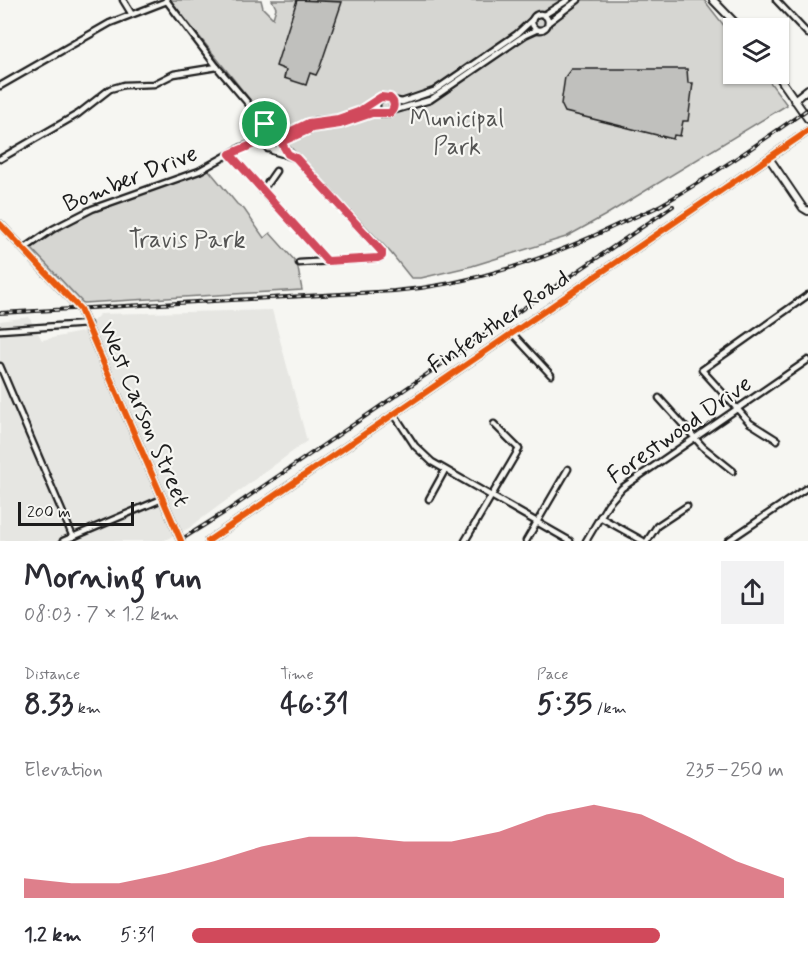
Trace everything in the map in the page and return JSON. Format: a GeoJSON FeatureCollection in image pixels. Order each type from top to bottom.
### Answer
{"type":"FeatureCollection","features":[{"type":"Feature","properties":{"kind":"street"},"geometry":{"type":"LineString","coordinates":[[123,0],[131,13]]}},
{"type":"Feature","properties":{"kind":"street"},"geometry":{"type":"LineString","coordinates":[[381,114],[377,110],[377,101],[384,97],[402,102],[434,91],[517,34],[536,15],[544,15],[568,0]]}},
{"type":"Feature","properties":{"kind":"street"},"geometry":{"type":"LineString","coordinates":[[273,151],[281,143],[312,128],[340,124],[372,113],[387,114],[430,100],[525,35],[536,30],[544,30],[549,22],[578,0]]}},
{"type":"Feature","properties":{"kind":"street"},"geometry":{"type":"LineString","coordinates":[[713,0],[730,18]]}},
{"type":"Feature","properties":{"kind":"street"},"geometry":{"type":"LineString","coordinates":[[776,0],[808,34]]}},
{"type":"Feature","properties":{"kind":"street"},"geometry":{"type":"LineString","coordinates":[[0,86],[110,22],[166,1],[217,67],[276,135],[288,154]]}},
{"type":"Feature","properties":{"kind":"street"},"geometry":{"type":"LineString","coordinates":[[544,15],[549,22]]}},
{"type":"Feature","properties":{"kind":"street"},"geometry":{"type":"LineString","coordinates":[[532,20],[536,30]]}},
{"type":"Feature","properties":{"kind":"street"},"geometry":{"type":"LineString","coordinates":[[0,159],[78,114],[110,89],[124,85],[154,84],[174,74],[217,67]]}},
{"type":"Feature","properties":{"kind":"street"},"geometry":{"type":"LineString","coordinates":[[784,84],[808,119]]}},
{"type":"Feature","properties":{"kind":"street"},"geometry":{"type":"LineString","coordinates":[[794,100],[808,88]]}},
{"type":"Feature","properties":{"kind":"street"},"geometry":{"type":"LineString","coordinates":[[392,100],[394,105],[392,111]]}},
{"type":"Feature","properties":{"kind":"street","name":"Bomber Drive"},"geometry":{"type":"LineString","coordinates":[[24,249],[53,229],[92,209],[199,171],[252,143],[286,134],[315,122],[347,116],[377,101]]}},
{"type":"Feature","properties":{"kind":"street"},"geometry":{"type":"LineString","coordinates":[[265,124],[266,147]]}},
{"type":"Feature","properties":{"kind":"street","name":"Finfeather Road"},"geometry":{"type":"LineString","coordinates":[[208,541],[808,131]]}},
{"type":"Feature","properties":{"kind":"street"},"geometry":{"type":"LineString","coordinates":[[252,143],[296,158],[381,250],[382,256],[299,263]]}},
{"type":"Feature","properties":{"kind":"street"},"geometry":{"type":"LineString","coordinates":[[230,154],[327,261]]}},
{"type":"Feature","properties":{"kind":"street"},"geometry":{"type":"LineString","coordinates":[[769,158],[808,211]]}},
{"type":"Feature","properties":{"kind":"street"},"geometry":{"type":"LineString","coordinates":[[262,190],[276,171]]}},
{"type":"Feature","properties":{"kind":"street","name":"West Carson Street"},"geometry":{"type":"LineString","coordinates":[[0,225],[78,305],[181,541]]}},
{"type":"Feature","properties":{"kind":"street"},"geometry":{"type":"LineString","coordinates":[[777,440],[758,430],[702,370],[808,295]]}},
{"type":"Feature","properties":{"kind":"street"},"geometry":{"type":"LineString","coordinates":[[0,330],[88,324]]}},
{"type":"Feature","properties":{"kind":"street"},"geometry":{"type":"LineString","coordinates":[[512,333],[551,375]]}},
{"type":"Feature","properties":{"kind":"street","name":"Forestwood Drive"},"geometry":{"type":"LineString","coordinates":[[586,541],[614,495],[622,488],[808,360]]}},
{"type":"Feature","properties":{"kind":"street"},"geometry":{"type":"LineString","coordinates":[[0,366],[73,537]]}},
{"type":"Feature","properties":{"kind":"street"},"geometry":{"type":"LineString","coordinates":[[659,398],[710,454],[733,471]]}},
{"type":"Feature","properties":{"kind":"street"},"geometry":{"type":"LineString","coordinates":[[394,414],[415,446],[445,470],[570,541]]}},
{"type":"Feature","properties":{"kind":"street"},"geometry":{"type":"LineString","coordinates":[[465,541],[519,449],[494,423]]}},
{"type":"Feature","properties":{"kind":"street"},"geometry":{"type":"LineString","coordinates":[[526,541],[568,469]]}},
{"type":"Feature","properties":{"kind":"street"},"geometry":{"type":"LineString","coordinates":[[429,499],[445,470]]}},
{"type":"Feature","properties":{"kind":"street"},"geometry":{"type":"LineString","coordinates":[[728,541],[808,487]]}},
{"type":"Feature","properties":{"kind":"street"},"geometry":{"type":"LineString","coordinates":[[63,541],[162,499]]}},
{"type":"Feature","properties":{"kind":"street"},"geometry":{"type":"LineString","coordinates":[[600,517],[645,541],[657,526],[687,506]]}},
{"type":"Feature","properties":{"kind":"shaded area"},"geometry":{"type":"Polygon","coordinates":[[[272,310],[307,441],[189,528],[163,541],[0,541],[0,321],[29,317],[42,340],[82,332],[100,314],[272,310]]]}},
{"type":"Feature","properties":{"kind":"green space","name":"Municipal Park"},"geometry":{"type":"Polygon","coordinates":[[[170,0],[261,0],[263,8],[273,18],[276,8],[272,0],[704,0],[723,24],[723,84],[771,84],[787,105],[566,237],[472,266],[421,278],[411,278],[391,253],[275,131],[170,0]]]}},
{"type":"Feature","properties":{"kind":"green space","name":"Travis Park"},"geometry":{"type":"Polygon","coordinates":[[[208,169],[237,204],[244,209],[264,238],[270,233],[297,263],[302,290],[83,303],[31,248],[70,221],[92,211],[208,169]]]}},
{"type":"Feature","properties":{"kind":"building"},"geometry":{"type":"Polygon","coordinates":[[[297,0],[342,2],[320,67],[316,75],[310,73],[306,85],[284,78],[286,70],[276,66],[297,0]]]}},
{"type":"Feature","properties":{"kind":"building"},"geometry":{"type":"Polygon","coordinates":[[[571,69],[687,69],[688,83],[693,83],[688,121],[683,121],[680,136],[674,135],[673,139],[565,112],[561,104],[565,77],[571,69]]]}},
{"type":"Feature","properties":{"kind":"railway"},"geometry":{"type":"LineString","coordinates":[[0,313],[394,291],[424,288],[482,276],[566,248],[655,208],[720,169],[808,109]]}},
{"type":"Feature","properties":{"kind":"railway"},"geometry":{"type":"LineString","coordinates":[[179,541],[230,509],[673,206]]}},
{"type":"Feature","properties":{"kind":"cycle path"},"geometry":{"type":"LineString","coordinates":[[208,541],[808,131]]}},
{"type":"Feature","properties":{"kind":"cycle path"},"geometry":{"type":"LineString","coordinates":[[0,224],[80,309],[181,541]]}},
{"type":"Feature","properties":{"kind":"route"},"geometry":{"type":"LineString","coordinates":[[381,97],[392,100],[394,105],[390,113],[372,113],[332,126],[303,130],[281,142],[288,154],[296,158],[381,250],[381,257],[327,261],[233,159],[230,154],[242,147],[266,139],[265,124],[274,135],[281,136],[308,123],[338,119],[358,112],[381,97]]}}]}
